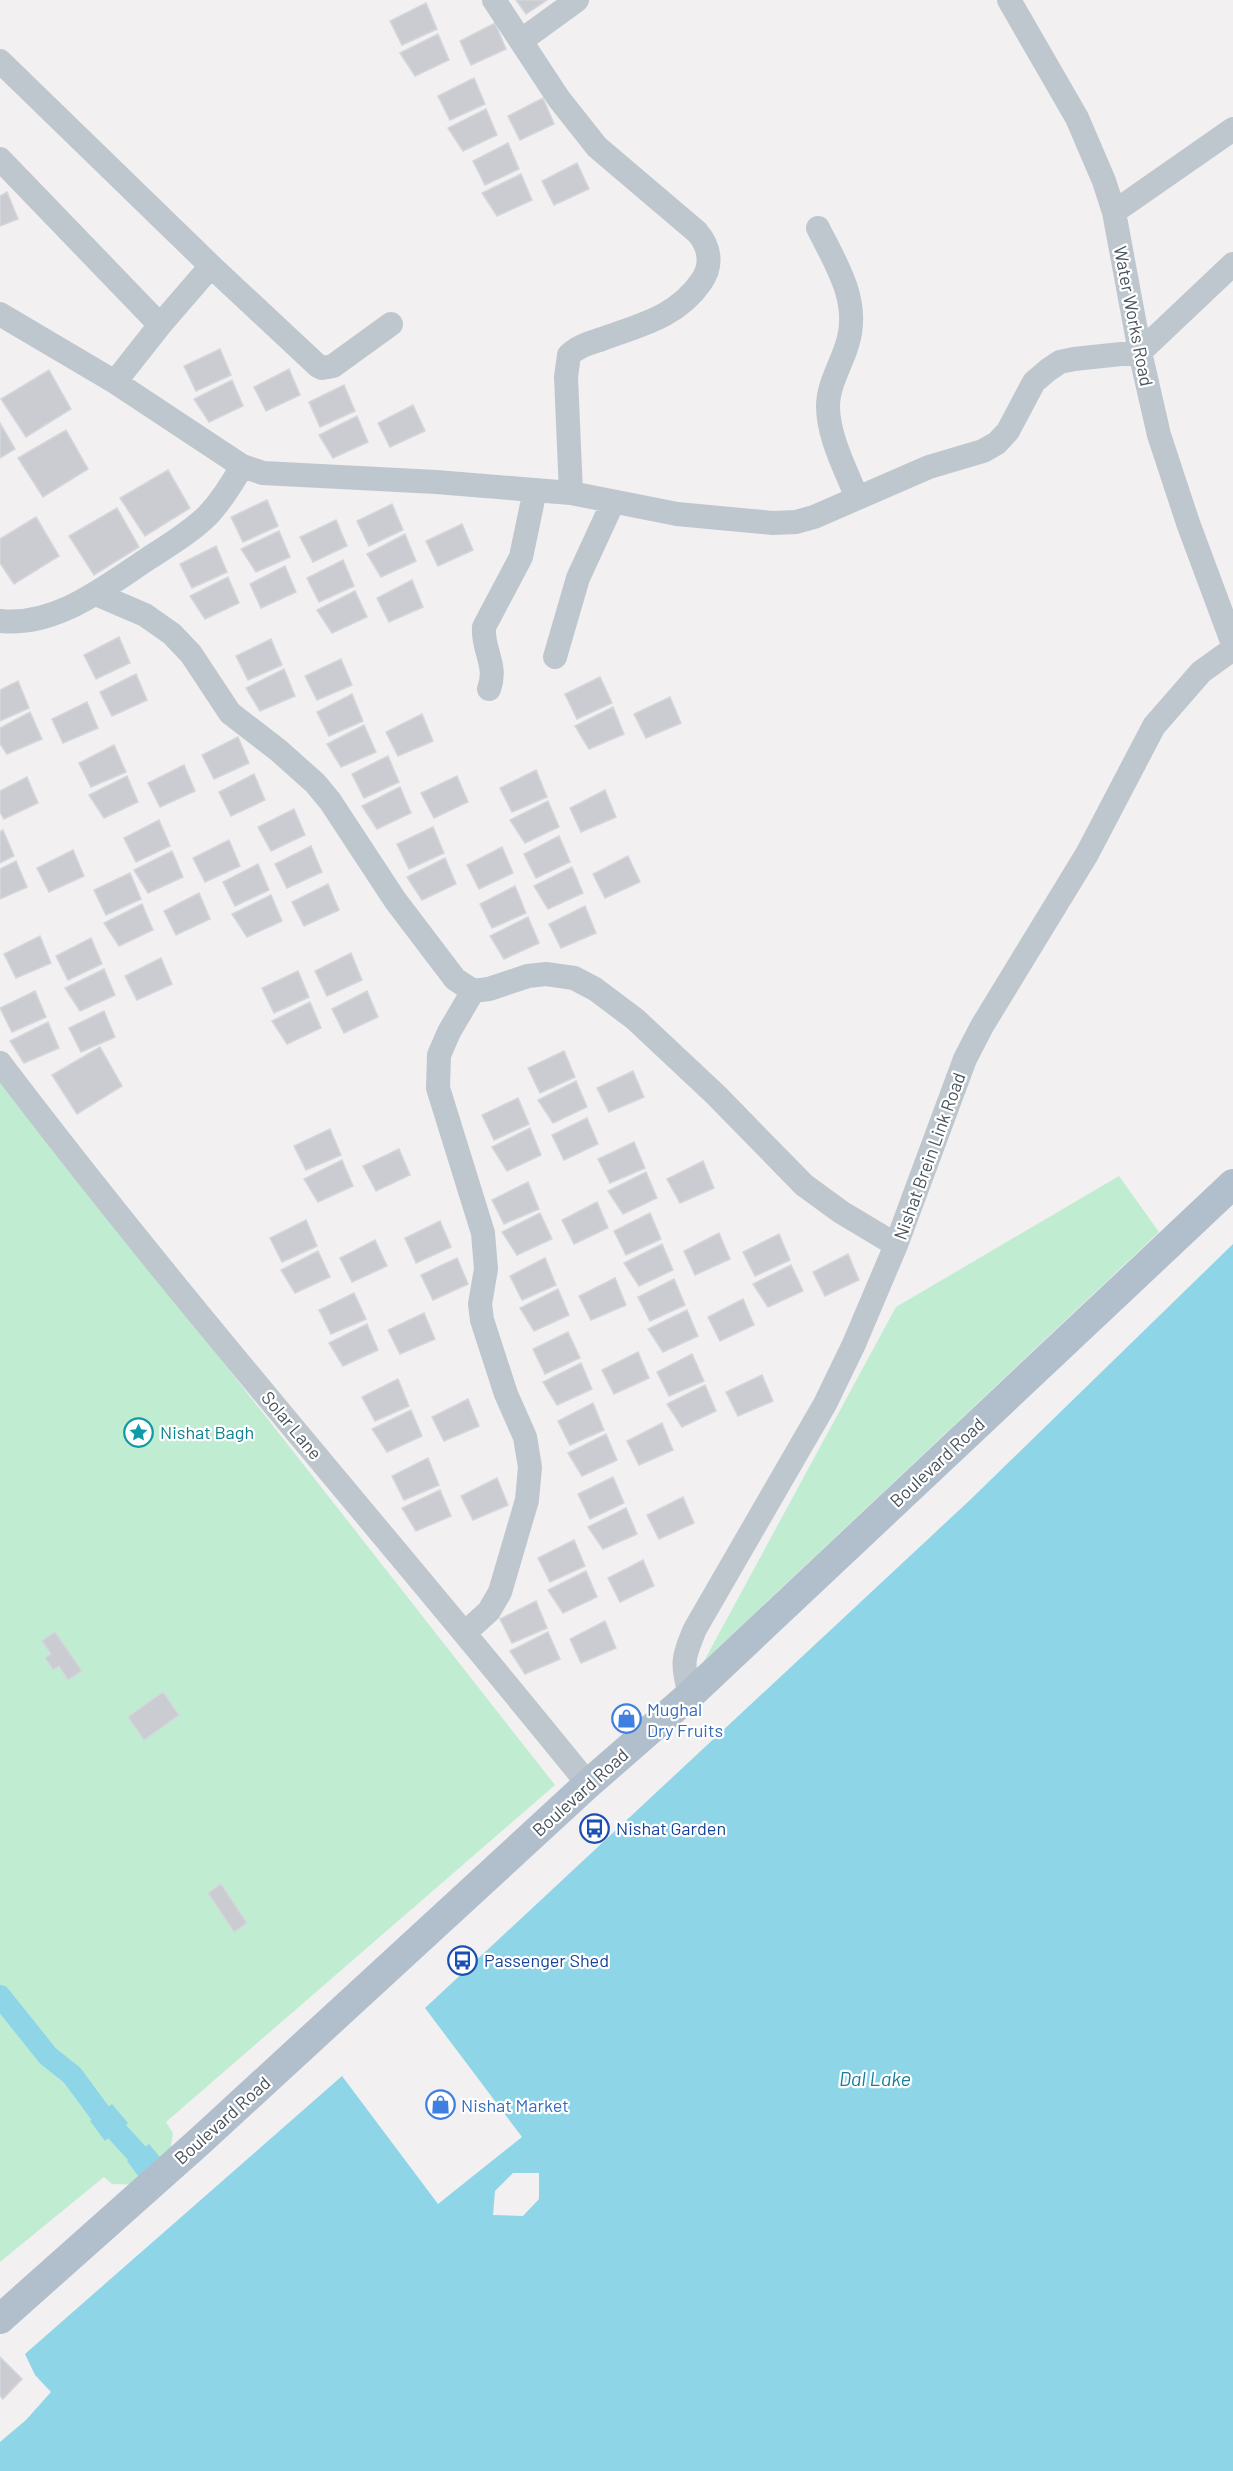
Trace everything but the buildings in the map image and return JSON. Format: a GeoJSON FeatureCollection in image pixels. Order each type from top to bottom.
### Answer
{"type":"FeatureCollection","features":[{"type":"Feature","properties":{"kind":"main road","name":"Boulevard Road"},"geometry":{"type":"LineString","coordinates":[[0,2319],[200,2141],[588,1784],[690,1695],[1233,1184]]}},
{"type":"Feature","properties":{"kind":"street"},"geometry":{"type":"LineString","coordinates":[[494,0],[559,99],[597,147],[696,232],[707,248],[709,257],[707,273],[684,303],[662,318],[575,349],[569,355],[566,377],[571,493]]}},
{"type":"Feature","properties":{"kind":"street"},"geometry":{"type":"LineString","coordinates":[[522,40],[577,0]]}},
{"type":"Feature","properties":{"kind":"street","name":"Water Works Road"},"geometry":{"type":"LineString","coordinates":[[1009,0],[1077,118],[1093,151],[1114,212],[1140,352],[1162,446],[1233,644]]}},
{"type":"Feature","properties":{"kind":"street"},"geometry":{"type":"LineString","coordinates":[[0,61],[314,363],[322,368],[333,366],[391,324]]}},
{"type":"Feature","properties":{"kind":"street"},"geometry":{"type":"LineString","coordinates":[[1114,212],[1233,129]]}},
{"type":"Feature","properties":{"kind":"street"},"geometry":{"type":"LineString","coordinates":[[0,159],[160,325]]}},
{"type":"Feature","properties":{"kind":"street"},"geometry":{"type":"LineString","coordinates":[[818,228],[846,283],[851,305],[849,336],[828,405],[829,420],[835,442],[857,498]]}},
{"type":"Feature","properties":{"kind":"street"},"geometry":{"type":"LineString","coordinates":[[0,314],[115,382],[242,466],[272,473],[571,493],[677,514],[773,523],[796,522],[814,517],[929,467],[982,451],[998,442],[1008,430],[1034,382],[1048,370],[1060,362],[1074,359],[1140,352],[1233,264]]}},
{"type":"Feature","properties":{"kind":"street"},"geometry":{"type":"LineString","coordinates":[[115,382],[211,266]]}},
{"type":"Feature","properties":{"kind":"street"},"geometry":{"type":"LineString","coordinates":[[2,624],[36,618],[79,604],[96,594],[185,534],[207,516],[228,491],[242,466]]}},
{"type":"Feature","properties":{"kind":"street"},"geometry":{"type":"LineString","coordinates":[[489,689],[494,675],[484,638],[484,627],[521,557],[535,490]]}},
{"type":"Feature","properties":{"kind":"street"},"geometry":{"type":"LineString","coordinates":[[555,657],[578,578],[613,502]]}},
{"type":"Feature","properties":{"kind":"street"},"geometry":{"type":"LineString","coordinates":[[96,594],[145,615],[172,634],[191,654],[230,713],[278,750],[315,783],[330,801],[395,900],[455,979],[473,991],[489,989],[528,976],[546,974],[574,978],[595,989],[634,1019],[716,1095],[804,1185],[840,1212],[896,1245]]}},
{"type":"Feature","properties":{"kind":"street","name":"Nishat Brein Link Road"},"geometry":{"type":"LineString","coordinates":[[690,1695],[683,1665],[695,1629],[825,1404],[872,1306],[965,1059],[982,1026],[1087,854],[1154,726],[1201,672],[1233,650]]}},
{"type":"Feature","properties":{"kind":"street"},"geometry":{"type":"LineString","coordinates":[[466,1632],[489,1611],[500,1592],[527,1500],[530,1467],[525,1437],[506,1394],[482,1320],[480,1304],[486,1269],[483,1233],[438,1088],[439,1055],[449,1032],[473,991]]}},
{"type":"Feature","properties":{"kind":"street","name":"Solar Lane"},"geometry":{"type":"LineString","coordinates":[[0,1063],[85,1175],[466,1632],[588,1784]]}},
{"type":"Feature","properties":{"kind":"green space","name":"Nishat Bagh"},"geometry":{"type":"Polygon","coordinates":[[[0,1078],[555,1785],[166,2122],[173,2133],[168,2166],[143,2185],[112,2184],[104,2177],[0,2262],[0,1078]]]}},
{"type":"Feature","properties":{"kind":"green space"},"geometry":{"type":"Polygon","coordinates":[[[1119,1176],[1159,1232],[704,1661],[896,1307],[1119,1176]]]}},
{"type":"Feature","properties":{"kind":"water","name":"Dal Lake"},"geometry":{"type":"Polygon","coordinates":[[[1233,1244],[1233,2471],[0,2471],[0,2442],[26,2420],[51,2392],[35,2375],[25,2354],[342,2076],[438,2204],[522,2137],[425,2008],[970,1500],[1233,1244]]]}},
{"type":"Feature","properties":{"kind":"water"},"geometry":{"type":"Polygon","coordinates":[[[0,1989],[51,2054],[44,2059],[0,2003],[0,1989]]]}},
{"type":"Feature","properties":{"kind":"water"},"geometry":{"type":"Polygon","coordinates":[[[112,2104],[128,2123],[105,2141],[90,2121],[112,2104]]]}},
{"type":"Feature","properties":{"kind":"water"},"geometry":{"type":"Polygon","coordinates":[[[149,2144],[165,2163],[142,2181],[127,2161],[149,2144]]]}},
{"type":"Feature","properties":{"kind":"pier"},"geometry":{"type":"Polygon","coordinates":[[[513,2173],[539,2173],[539,2199],[523,2216],[493,2215],[495,2191],[513,2173]]]}},
{"type":"Feature","properties":{"kind":"waterway"},"geometry":{"type":"LineString","coordinates":[[0,1996],[48,2056],[72,2075],[100,2113],[154,2172]]}},
{"type":"Feature","properties":{"kind":"place","name":"Nishat Bagh"},"geometry":{"type":"Point","coordinates":[139,1432]}},
{"type":"Feature","properties":{"kind":"place","name":"Mughal Dry Fruits"},"geometry":{"type":"Point","coordinates":[626,1719]}},
{"type":"Feature","properties":{"kind":"place","name":"Nishat Garden"},"geometry":{"type":"Point","coordinates":[595,1828]}},
{"type":"Feature","properties":{"kind":"place","name":"Passenger Shed"},"geometry":{"type":"Point","coordinates":[463,1960]}},
{"type":"Feature","properties":{"kind":"place","name":"Nishat Market"},"geometry":{"type":"Point","coordinates":[440,2105]}}]}
